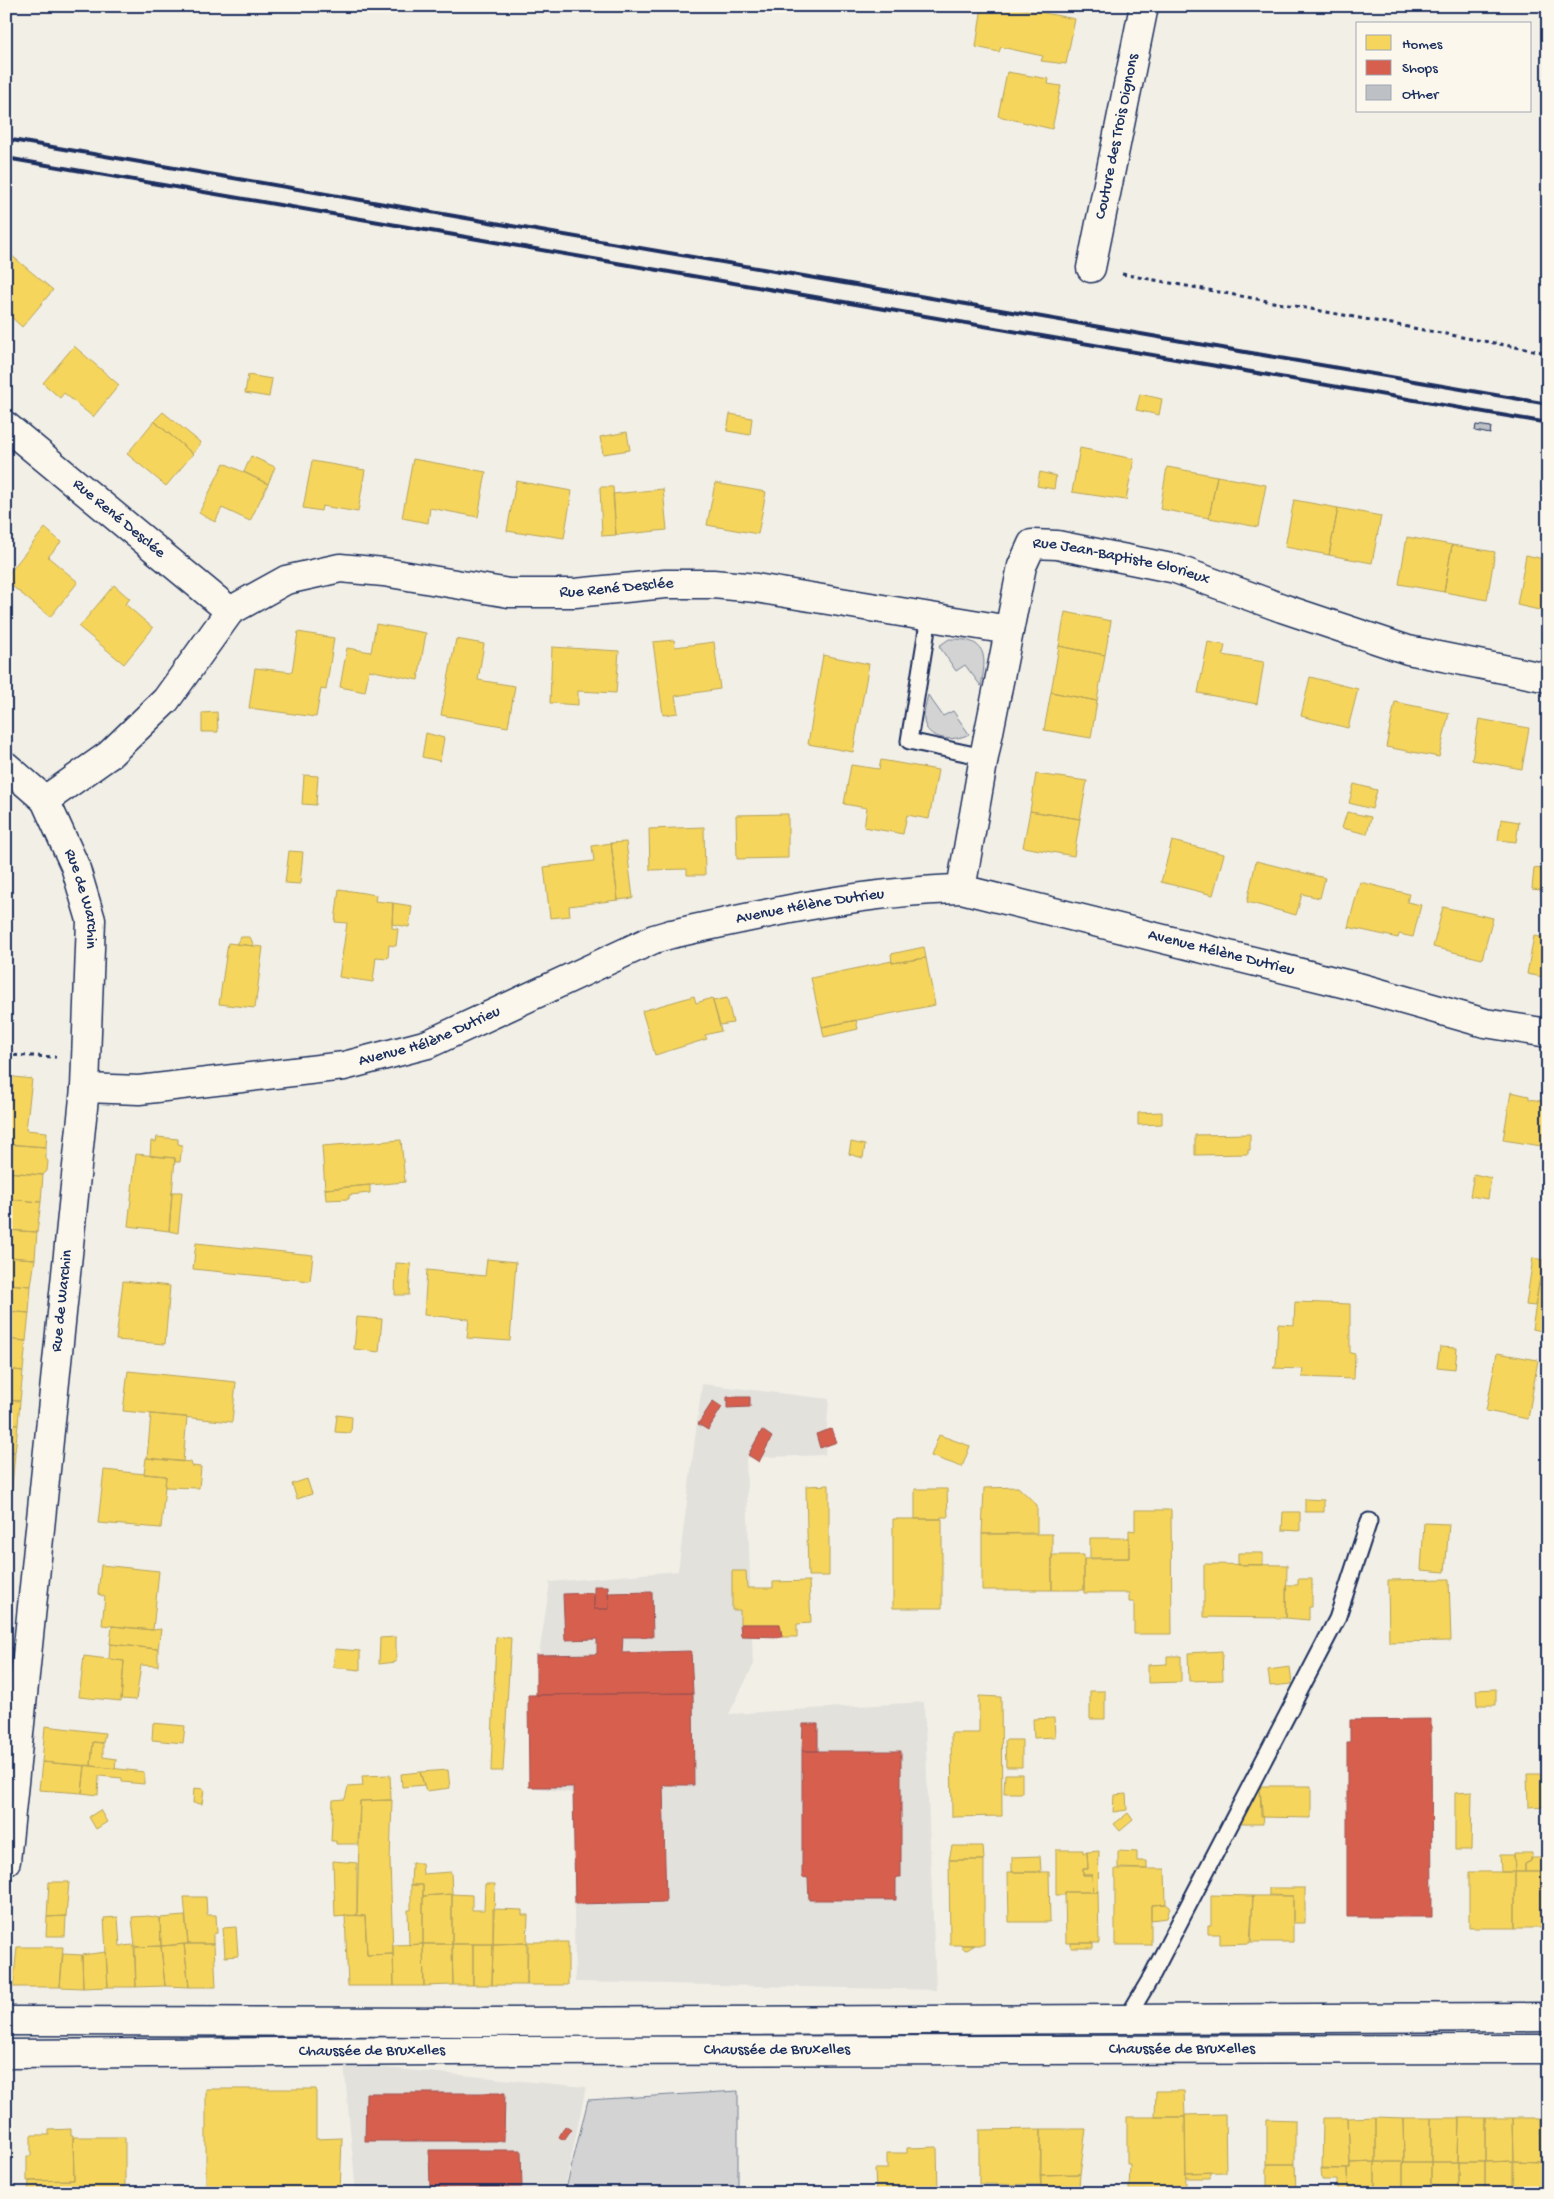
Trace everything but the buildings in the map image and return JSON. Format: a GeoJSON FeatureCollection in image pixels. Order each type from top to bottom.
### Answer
{"type":"FeatureCollection","features":[{"type":"Feature","properties":{"kind":"street","name":"Couture des Trois Oignons"},"geometry":{"type":"LineString","coordinates":[[1092,268],[1144,6]]}},
{"type":"Feature","properties":{"kind":"street","name":"Rue René Desclée"},"geometry":{"type":"LineString","coordinates":[[6,426],[230,611]]}},
{"type":"Feature","properties":{"kind":"street","name":"Rue Jean-Baptiste Glorieux"},"geometry":{"type":"LineString","coordinates":[[961,889],[984,756],[1022,566],[1032,544],[1056,545],[1176,569],[1282,608],[1408,650],[1548,678]]}},
{"type":"Feature","properties":{"kind":"street","name":"Rue René Desclée"},"geometry":{"type":"LineString","coordinates":[[45,800],[109,755],[166,700],[230,611],[286,580],[340,568],[384,572],[509,593],[575,593],[665,584],[713,584],[756,588],[1009,630]]}},
{"type":"Feature","properties":{"kind":"street","name":"Rue de Warchin"},"geometry":{"type":"LineString","coordinates":[[6,766],[45,800],[75,866],[91,920],[85,1088],[6,1860]]}},
{"type":"Feature","properties":{"kind":"street","name":"Avenue Hélène Dutrieu"},"geometry":{"type":"LineString","coordinates":[[85,1088],[139,1090],[344,1066],[428,1044],[654,939],[819,904],[919,890],[961,889],[1358,987],[1485,1022],[1548,1033]]}},
{"type":"Feature","properties":{"kind":"street","name":"Chaussée de Bruxelles"},"geometry":{"type":"LineString","coordinates":[[6,2021],[495,2022],[1548,2016]]}},
{"type":"Feature","properties":{"kind":"street","name":"Chaussée de Bruxelles"},"geometry":{"type":"LineString","coordinates":[[6,2054],[445,2050],[1548,2048]]}},
{"type":"Feature","properties":{"kind":"lane"},"geometry":{"type":"LineString","coordinates":[[929,617],[909,742],[984,756]]}},
{"type":"Feature","properties":{"kind":"lane"},"geometry":{"type":"LineString","coordinates":[[1127,2018],[1149,1981],[1337,1619],[1369,1520]]}},
{"type":"Feature","properties":{"kind":"path"},"geometry":{"type":"LineString","coordinates":[[1092,268],[1548,354]]}},
{"type":"Feature","properties":{"kind":"path"},"geometry":{"type":"LineString","coordinates":[[6,1055],[67,1058],[86,1061]]}},
{"type":"Feature","properties":{"kind":"shaded area"},"geometry":{"type":"Polygon","coordinates":[[[949,639],[962,639],[971,642],[982,650],[984,665],[981,686],[965,665],[956,671],[939,646],[949,639]]]}},
{"type":"Feature","properties":{"kind":"shaded area"},"geometry":{"type":"Polygon","coordinates":[[[928,695],[943,716],[953,711],[969,734],[952,739],[940,737],[929,732],[924,719],[928,695]]]}},
{"type":"Feature","properties":{"kind":"shaded area"},"geometry":{"type":"Polygon","coordinates":[[[702,1384],[829,1399],[825,1455],[746,1458],[753,1666],[729,1714],[924,1702],[936,1990],[575,1982],[572,1793],[531,1787],[527,1701],[539,1698],[539,1655],[550,1582],[678,1571],[702,1384]]]}},
{"type":"Feature","properties":{"kind":"shaded area"},"geometry":{"type":"Polygon","coordinates":[[[344,2064],[586,2087],[564,2193],[356,2193],[344,2064]]]}},
{"type":"Feature","properties":{"kind":"shaded area"},"geometry":{"type":"Polygon","coordinates":[[[738,2091],[738,2193],[565,2193],[588,2100],[738,2091]]]}},
{"type":"Feature","properties":{"kind":"railway"},"geometry":{"type":"LineString","coordinates":[[6,139],[1548,404]]}},
{"type":"Feature","properties":{"kind":"railway"},"geometry":{"type":"LineString","coordinates":[[6,158],[1548,423]]}}]}
